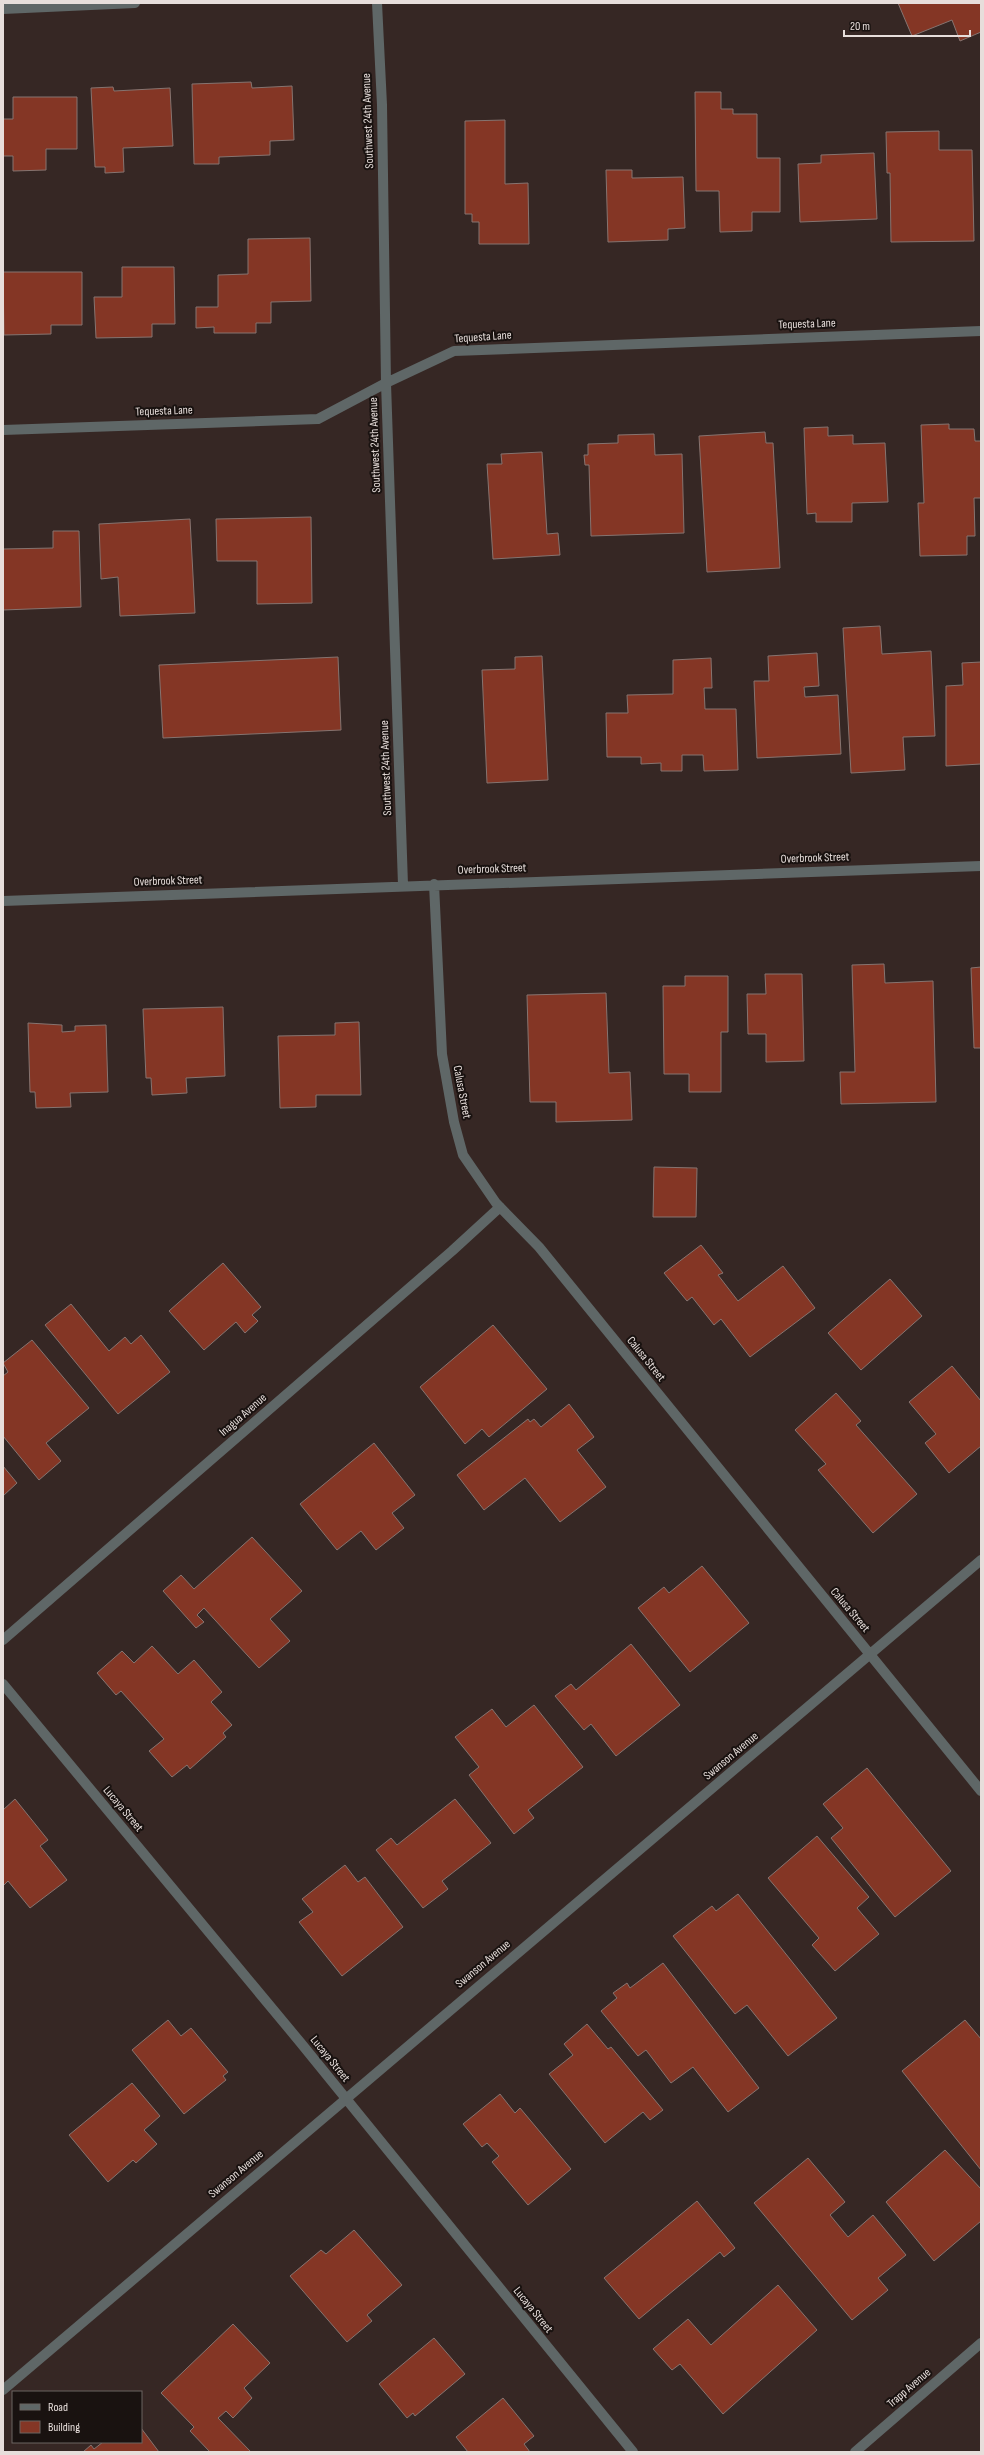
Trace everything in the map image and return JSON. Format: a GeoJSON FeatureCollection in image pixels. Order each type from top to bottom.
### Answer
{"type":"FeatureCollection","features":[{"type":"Feature","properties":{"kind":"street"},"geometry":{"type":"LineString","coordinates":[[3,8],[135,3]]}},
{"type":"Feature","properties":{"kind":"street","name":"Southwest 24th Avenue"},"geometry":{"type":"LineString","coordinates":[[377,3],[382,105],[386,383],[403,885]]}},
{"type":"Feature","properties":{"kind":"street","name":"Tequesta Lane"},"geometry":{"type":"LineString","coordinates":[[3,430],[318,419],[386,383],[454,351],[981,331]]}},
{"type":"Feature","properties":{"kind":"street","name":"Overbrook Street"},"geometry":{"type":"LineString","coordinates":[[3,901],[403,885],[981,866]]}},
{"type":"Feature","properties":{"kind":"street","name":"Calusa Street"},"geometry":{"type":"LineString","coordinates":[[434,884],[442,1054],[454,1122],[464,1155],[500,1207],[539,1247],[871,1654],[981,1792]]}},
{"type":"Feature","properties":{"kind":"street","name":"Inagua Avenue"},"geometry":{"type":"LineString","coordinates":[[3,1640],[452,1251],[500,1207]]}},
{"type":"Feature","properties":{"kind":"street","name":"Swanson Avenue"},"geometry":{"type":"LineString","coordinates":[[3,2390],[345,2098],[981,1560]]}},
{"type":"Feature","properties":{"kind":"street","name":"Lucaya Street"},"geometry":{"type":"LineString","coordinates":[[3,1684],[345,2098],[632,2452]]}},
{"type":"Feature","properties":{"kind":"street","name":"Trapp Avenue"},"geometry":{"type":"LineString","coordinates":[[855,2452],[981,2343]]}},
{"type":"Feature","properties":{"kind":"building"},"geometry":{"type":"Polygon","coordinates":[[[898,3],[981,3],[981,32],[960,41],[952,20],[912,36],[898,3]]]}},
{"type":"Feature","properties":{"kind":"building"},"geometry":{"type":"Polygon","coordinates":[[[251,82],[252,88],[292,86],[294,140],[270,141],[270,155],[219,157],[219,164],[194,164],[192,84],[251,82]]]}},
{"type":"Feature","properties":{"kind":"building"},"geometry":{"type":"Polygon","coordinates":[[[113,87],[114,91],[170,88],[173,146],[123,148],[124,172],[105,173],[105,167],[95,167],[91,88],[113,87]]]}},
{"type":"Feature","properties":{"kind":"building"},"geometry":{"type":"Polygon","coordinates":[[[695,92],[721,92],[721,109],[733,109],[733,114],[757,114],[757,158],[780,158],[780,212],[752,212],[752,231],[720,232],[719,191],[696,191],[695,92]]]}},
{"type":"Feature","properties":{"kind":"building"},"geometry":{"type":"Polygon","coordinates":[[[13,97],[77,97],[77,149],[46,149],[46,170],[13,171],[13,156],[3,156],[3,119],[13,119],[13,97]]]}},
{"type":"Feature","properties":{"kind":"building"},"geometry":{"type":"Polygon","coordinates":[[[505,120],[505,184],[528,183],[529,244],[479,244],[479,222],[472,222],[472,214],[465,214],[465,121],[505,120]]]}},
{"type":"Feature","properties":{"kind":"building"},"geometry":{"type":"Polygon","coordinates":[[[939,131],[939,150],[972,150],[974,241],[891,242],[890,173],[887,173],[886,132],[939,131]]]}},
{"type":"Feature","properties":{"kind":"building"},"geometry":{"type":"Polygon","coordinates":[[[874,153],[877,219],[800,222],[798,164],[821,163],[821,155],[874,153]]]}},
{"type":"Feature","properties":{"kind":"building"},"geometry":{"type":"Polygon","coordinates":[[[606,170],[632,170],[632,178],[683,177],[685,228],[668,229],[668,240],[608,242],[606,170]]]}},
{"type":"Feature","properties":{"kind":"building"},"geometry":{"type":"Polygon","coordinates":[[[310,238],[311,301],[271,302],[271,323],[256,323],[256,333],[214,333],[214,327],[196,328],[196,307],[218,307],[218,275],[248,274],[248,239],[310,238]]]}},
{"type":"Feature","properties":{"kind":"building"},"geometry":{"type":"Polygon","coordinates":[[[122,267],[174,267],[175,324],[152,324],[152,337],[96,338],[94,297],[122,297],[122,267]]]}},
{"type":"Feature","properties":{"kind":"building"},"geometry":{"type":"Polygon","coordinates":[[[3,272],[82,272],[82,325],[51,325],[51,334],[4,335],[3,272]]]}},
{"type":"Feature","properties":{"kind":"building"},"geometry":{"type":"Polygon","coordinates":[[[949,424],[949,429],[974,429],[975,441],[981,441],[981,498],[974,498],[975,536],[967,536],[967,555],[920,556],[918,503],[924,503],[921,425],[949,424]]]}},
{"type":"Feature","properties":{"kind":"building"},"geometry":{"type":"Polygon","coordinates":[[[828,427],[828,436],[853,435],[853,444],[885,443],[888,502],[852,503],[852,522],[816,522],[816,513],[807,514],[804,428],[828,427]]]}},
{"type":"Feature","properties":{"kind":"building"},"geometry":{"type":"Polygon","coordinates":[[[765,432],[766,443],[773,443],[780,568],[707,572],[699,436],[765,432]]]}},
{"type":"Feature","properties":{"kind":"building"},"geometry":{"type":"Polygon","coordinates":[[[654,434],[655,455],[682,454],[684,533],[591,536],[589,465],[585,465],[584,455],[588,455],[588,444],[618,443],[618,435],[654,434]]]}},
{"type":"Feature","properties":{"kind":"building"},"geometry":{"type":"Polygon","coordinates":[[[542,452],[547,534],[558,533],[560,555],[493,559],[487,464],[502,464],[501,454],[542,452]]]}},
{"type":"Feature","properties":{"kind":"building"},"geometry":{"type":"Polygon","coordinates":[[[311,517],[312,603],[257,604],[257,561],[217,561],[216,519],[311,517]]]}},
{"type":"Feature","properties":{"kind":"building"},"geometry":{"type":"Polygon","coordinates":[[[190,519],[195,613],[120,616],[118,577],[101,579],[99,524],[190,519]]]}},
{"type":"Feature","properties":{"kind":"building"},"geometry":{"type":"Polygon","coordinates":[[[53,531],[79,531],[81,607],[3,610],[3,549],[53,548],[53,531]]]}},
{"type":"Feature","properties":{"kind":"building"},"geometry":{"type":"Polygon","coordinates":[[[880,626],[882,654],[931,651],[935,736],[903,737],[905,770],[851,773],[843,628],[880,626]]]}},
{"type":"Feature","properties":{"kind":"building"},"geometry":{"type":"Polygon","coordinates":[[[817,653],[819,686],[804,687],[805,697],[838,695],[841,754],[757,758],[754,681],[769,681],[768,656],[817,653]]]}},
{"type":"Feature","properties":{"kind":"building"},"geometry":{"type":"Polygon","coordinates":[[[542,656],[548,780],[487,783],[482,670],[515,669],[515,657],[542,656]]]}},
{"type":"Feature","properties":{"kind":"building"},"geometry":{"type":"Polygon","coordinates":[[[338,657],[341,730],[163,738],[159,665],[338,657]]]}},
{"type":"Feature","properties":{"kind":"building"},"geometry":{"type":"Polygon","coordinates":[[[711,658],[712,688],[704,688],[705,709],[736,709],[738,770],[704,771],[703,755],[682,755],[682,771],[661,771],[661,763],[641,764],[641,757],[607,757],[606,713],[628,713],[627,695],[673,694],[673,660],[711,658]]]}},
{"type":"Feature","properties":{"kind":"building"},"geometry":{"type":"Polygon","coordinates":[[[981,662],[981,764],[946,766],[946,686],[963,685],[962,663],[981,662]]]}},
{"type":"Feature","properties":{"kind":"building"},"geometry":{"type":"Polygon","coordinates":[[[884,964],[885,983],[933,981],[936,1102],[841,1104],[840,1072],[855,1072],[852,965],[884,964]]]}},
{"type":"Feature","properties":{"kind":"building"},"geometry":{"type":"Polygon","coordinates":[[[981,967],[981,1048],[974,1048],[971,968],[981,967]]]}},
{"type":"Feature","properties":{"kind":"building"},"geometry":{"type":"Polygon","coordinates":[[[765,974],[802,974],[804,1061],[766,1062],[766,1034],[748,1034],[747,994],[766,994],[765,974]]]}},
{"type":"Feature","properties":{"kind":"building"},"geometry":{"type":"Polygon","coordinates":[[[685,976],[728,976],[728,1032],[721,1032],[721,1092],[689,1092],[689,1074],[664,1074],[663,986],[685,986],[685,976]]]}},
{"type":"Feature","properties":{"kind":"building"},"geometry":{"type":"Polygon","coordinates":[[[606,993],[609,1073],[630,1072],[632,1120],[556,1122],[556,1102],[530,1102],[527,995],[606,993]]]}},
{"type":"Feature","properties":{"kind":"building"},"geometry":{"type":"Polygon","coordinates":[[[223,1007],[225,1076],[186,1078],[187,1093],[152,1095],[151,1078],[146,1078],[143,1009],[223,1007]]]}},
{"type":"Feature","properties":{"kind":"building"},"geometry":{"type":"Polygon","coordinates":[[[359,1022],[361,1095],[316,1095],[316,1107],[280,1108],[278,1036],[335,1035],[335,1023],[359,1022]]]}},
{"type":"Feature","properties":{"kind":"building"},"geometry":{"type":"Polygon","coordinates":[[[28,1023],[62,1025],[62,1032],[75,1031],[75,1026],[106,1025],[108,1092],[70,1093],[71,1107],[36,1108],[35,1092],[30,1092],[28,1023]]]}},
{"type":"Feature","properties":{"kind":"building"},"geometry":{"type":"Polygon","coordinates":[[[654,1167],[697,1168],[696,1217],[653,1217],[654,1167]]]}},
{"type":"Feature","properties":{"kind":"building"},"geometry":{"type":"Polygon","coordinates":[[[701,1245],[723,1273],[718,1275],[738,1301],[783,1266],[815,1308],[750,1357],[721,1319],[714,1325],[692,1297],[687,1301],[664,1273],[701,1245]]]}},
{"type":"Feature","properties":{"kind":"building"},"geometry":{"type":"Polygon","coordinates":[[[223,1263],[261,1307],[252,1315],[258,1321],[245,1333],[236,1322],[204,1350],[169,1311],[223,1263]]]}},
{"type":"Feature","properties":{"kind":"building"},"geometry":{"type":"Polygon","coordinates":[[[890,1279],[922,1316],[861,1370],[828,1333],[890,1279]]]}},
{"type":"Feature","properties":{"kind":"building"},"geometry":{"type":"Polygon","coordinates":[[[71,1304],[109,1351],[125,1337],[131,1344],[141,1335],[170,1372],[118,1414],[45,1325],[71,1304]]]}},
{"type":"Feature","properties":{"kind":"building"},"geometry":{"type":"Polygon","coordinates":[[[493,1325],[547,1389],[489,1437],[482,1429],[465,1444],[420,1387],[493,1325]]]}},
{"type":"Feature","properties":{"kind":"building"},"geometry":{"type":"Polygon","coordinates":[[[32,1340],[89,1408],[46,1443],[61,1461],[39,1480],[3,1436],[3,1376],[8,1372],[3,1363],[32,1340]]]}},
{"type":"Feature","properties":{"kind":"building"},"geometry":{"type":"Polygon","coordinates":[[[952,1366],[981,1401],[981,1446],[949,1473],[925,1443],[936,1434],[909,1402],[952,1366]]]}},
{"type":"Feature","properties":{"kind":"building"},"geometry":{"type":"Polygon","coordinates":[[[836,1393],[861,1421],[856,1425],[917,1494],[873,1533],[818,1470],[826,1464],[795,1430],[836,1393]]]}},
{"type":"Feature","properties":{"kind":"building"},"geometry":{"type":"Polygon","coordinates":[[[569,1404],[594,1437],[577,1450],[606,1487],[560,1522],[525,1478],[484,1510],[457,1475],[528,1419],[530,1422],[534,1419],[541,1427],[569,1404]]]}},
{"type":"Feature","properties":{"kind":"building"},"geometry":{"type":"Polygon","coordinates":[[[374,1443],[415,1495],[392,1513],[404,1528],[376,1550],[361,1531],[337,1550],[300,1504],[374,1443]]]}},
{"type":"Feature","properties":{"kind":"building"},"geometry":{"type":"Polygon","coordinates":[[[3,1466],[17,1483],[3,1496],[3,1466]]]}},
{"type":"Feature","properties":{"kind":"building"},"geometry":{"type":"Polygon","coordinates":[[[252,1537],[302,1591],[270,1619],[290,1641],[259,1668],[204,1608],[197,1615],[204,1622],[196,1628],[163,1591],[181,1575],[194,1589],[252,1537]]]}},
{"type":"Feature","properties":{"kind":"building"},"geometry":{"type":"Polygon","coordinates":[[[702,1566],[749,1623],[690,1672],[638,1608],[664,1587],[669,1593],[702,1566]]]}},
{"type":"Feature","properties":{"kind":"building"},"geometry":{"type":"Polygon","coordinates":[[[631,1644],[680,1705],[616,1756],[591,1724],[584,1730],[555,1696],[571,1684],[576,1690],[631,1644]]]}},
{"type":"Feature","properties":{"kind":"building"},"geometry":{"type":"Polygon","coordinates":[[[152,1646],[178,1674],[194,1660],[222,1692],[211,1702],[232,1725],[223,1733],[226,1737],[190,1769],[187,1765],[172,1777],[149,1751],[164,1739],[121,1691],[116,1695],[97,1673],[122,1651],[134,1663],[152,1646]]]}},
{"type":"Feature","properties":{"kind":"building"},"geometry":{"type":"Polygon","coordinates":[[[534,1705],[583,1767],[528,1810],[534,1818],[514,1834],[469,1775],[479,1767],[455,1737],[492,1709],[506,1727],[534,1705]]]}},
{"type":"Feature","properties":{"kind":"building"},"geometry":{"type":"Polygon","coordinates":[[[867,1768],[951,1871],[895,1917],[831,1838],[843,1828],[823,1804],[867,1768]]]}},
{"type":"Feature","properties":{"kind":"building"},"geometry":{"type":"Polygon","coordinates":[[[15,1799],[48,1840],[40,1846],[67,1880],[30,1908],[8,1881],[3,1886],[3,1810],[15,1799]]]}},
{"type":"Feature","properties":{"kind":"building"},"geometry":{"type":"Polygon","coordinates":[[[455,1799],[491,1843],[442,1881],[448,1889],[423,1908],[376,1850],[391,1838],[397,1845],[455,1799]]]}},
{"type":"Feature","properties":{"kind":"building"},"geometry":{"type":"Polygon","coordinates":[[[817,1836],[869,1897],[857,1908],[879,1934],[835,1971],[812,1945],[819,1938],[768,1878],[817,1836]]]}},
{"type":"Feature","properties":{"kind":"building"},"geometry":{"type":"Polygon","coordinates":[[[345,1865],[358,1882],[365,1877],[403,1927],[342,1976],[299,1922],[313,1912],[302,1899],[345,1865]]]}},
{"type":"Feature","properties":{"kind":"building"},"geometry":{"type":"Polygon","coordinates":[[[738,1894],[837,2018],[788,2056],[747,2005],[735,2014],[673,1936],[712,1906],[716,1911],[738,1894]]]}},
{"type":"Feature","properties":{"kind":"building"},"geometry":{"type":"Polygon","coordinates":[[[663,1963],[759,2088],[728,2112],[693,2067],[671,2083],[646,2050],[638,2056],[601,2011],[617,1998],[613,1993],[627,1983],[630,1988],[663,1963]]]}},
{"type":"Feature","properties":{"kind":"building"},"geometry":{"type":"Polygon","coordinates":[[[168,2020],[181,2036],[191,2028],[228,2072],[223,2076],[226,2080],[184,2114],[132,2050],[168,2020]]]}},
{"type":"Feature","properties":{"kind":"building"},"geometry":{"type":"Polygon","coordinates":[[[965,2020],[981,2039],[981,2170],[902,2071],[965,2020]]]}},
{"type":"Feature","properties":{"kind":"building"},"geometry":{"type":"Polygon","coordinates":[[[587,2024],[608,2049],[611,2047],[663,2110],[650,2120],[643,2112],[605,2143],[549,2074],[573,2055],[564,2044],[587,2024]]]}},
{"type":"Feature","properties":{"kind":"building"},"geometry":{"type":"Polygon","coordinates":[[[132,2083],[160,2116],[144,2130],[157,2144],[136,2163],[133,2160],[108,2182],[69,2135],[132,2083]]]}},
{"type":"Feature","properties":{"kind":"building"},"geometry":{"type":"Polygon","coordinates":[[[500,2094],[515,2113],[520,2108],[571,2169],[528,2205],[492,2162],[499,2156],[487,2143],[482,2147],[463,2124],[500,2094]]]}},
{"type":"Feature","properties":{"kind":"building"},"geometry":{"type":"Polygon","coordinates":[[[945,2150],[981,2189],[981,2221],[934,2261],[886,2202],[945,2150]]]}},
{"type":"Feature","properties":{"kind":"building"},"geometry":{"type":"Polygon","coordinates":[[[808,2158],[845,2202],[830,2215],[848,2237],[873,2215],[906,2255],[878,2278],[888,2290],[852,2320],[754,2203],[808,2158]]]}},
{"type":"Feature","properties":{"kind":"building"},"geometry":{"type":"Polygon","coordinates":[[[697,2201],[735,2248],[724,2257],[720,2252],[639,2319],[604,2278],[697,2201]]]}},
{"type":"Feature","properties":{"kind":"building"},"geometry":{"type":"Polygon","coordinates":[[[354,2230],[402,2285],[367,2315],[372,2321],[347,2342],[290,2276],[321,2250],[326,2254],[354,2230]]]}},
{"type":"Feature","properties":{"kind":"building"},"geometry":{"type":"Polygon","coordinates":[[[778,2285],[817,2330],[723,2414],[680,2364],[672,2370],[653,2349],[688,2319],[711,2345],[778,2285]]]}},
{"type":"Feature","properties":{"kind":"building"},"geometry":{"type":"Polygon","coordinates":[[[233,2324],[270,2363],[244,2388],[252,2398],[233,2418],[226,2411],[218,2418],[251,2452],[210,2452],[190,2431],[194,2427],[161,2393],[233,2324]]]}},
{"type":"Feature","properties":{"kind":"building"},"geometry":{"type":"Polygon","coordinates":[[[434,2338],[465,2374],[415,2416],[413,2413],[407,2418],[379,2384],[434,2338]]]}},
{"type":"Feature","properties":{"kind":"building"},"geometry":{"type":"Polygon","coordinates":[[[503,2398],[534,2436],[524,2444],[530,2452],[468,2452],[456,2437],[503,2398]]]}},
{"type":"Feature","properties":{"kind":"building"},"geometry":{"type":"Polygon","coordinates":[[[142,2429],[159,2452],[83,2452],[91,2445],[94,2449],[102,2443],[142,2443],[142,2429]]]}}]}
